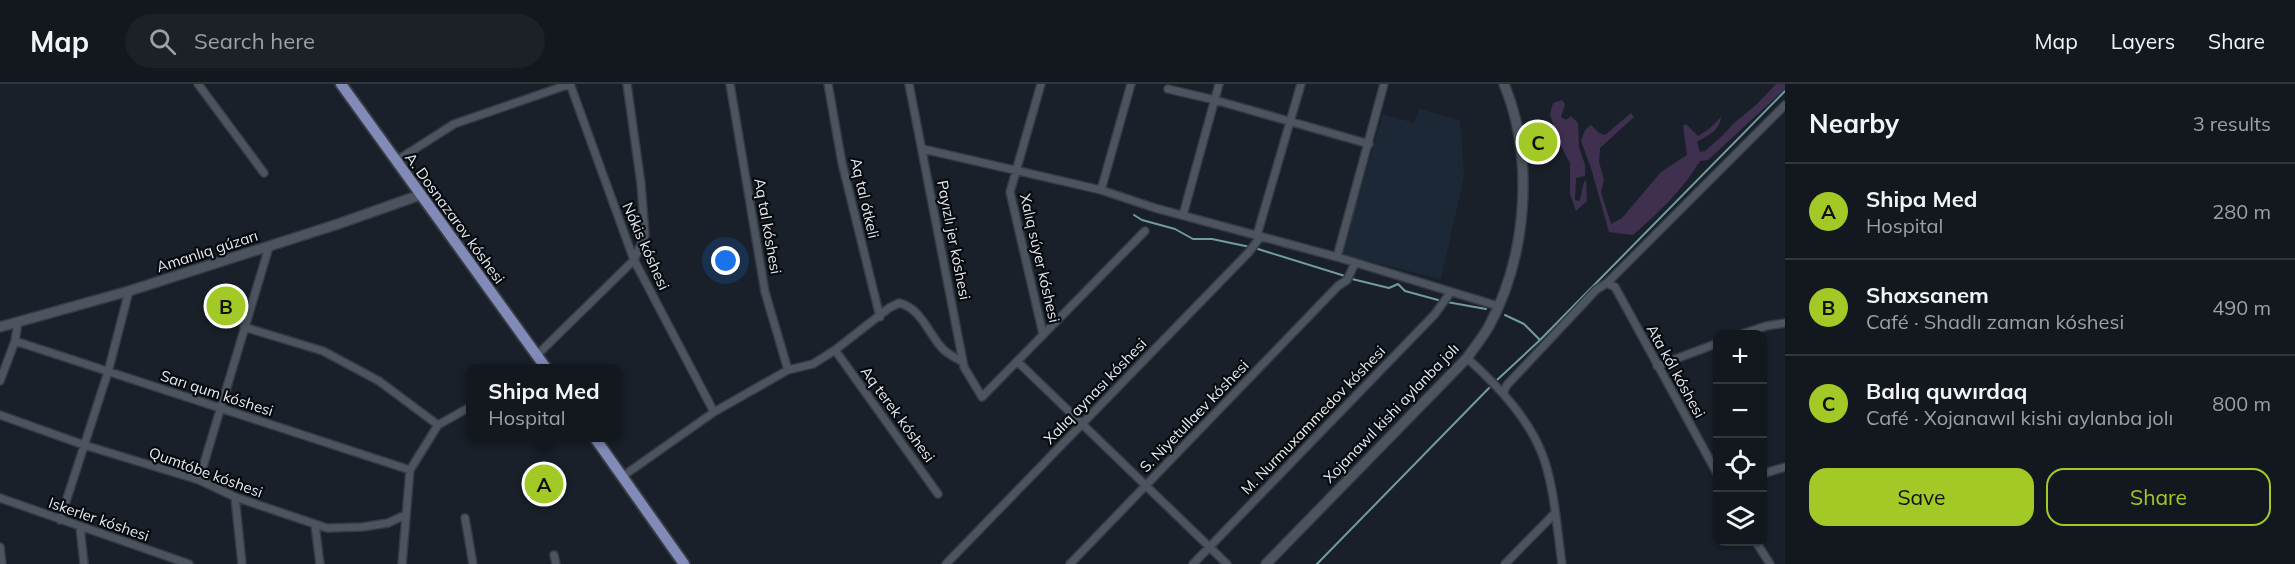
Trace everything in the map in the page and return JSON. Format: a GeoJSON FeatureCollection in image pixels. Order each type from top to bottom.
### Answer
{"type":"FeatureCollection","features":[{"type":"Feature","properties":{"kind":"main road","name":"A. Dosnazarov kóshesi"},"geometry":{"type":"LineString","coordinates":[[341,84],[543,364]]}},
{"type":"Feature","properties":{"kind":"main road"},"geometry":{"type":"LineString","coordinates":[[1505,86],[1516,84]]}},
{"type":"Feature","properties":{"kind":"main road","name":"Xojanawıl kishi aylanba jolı"},"geometry":{"type":"LineString","coordinates":[[1266,564],[1467,358],[1487,329],[1509,278],[1517,243],[1522,201],[1522,154],[1517,124],[1505,86]]}},
{"type":"Feature","properties":{"kind":"main road","name":"Amanlıq gúzarı"},"geometry":{"type":"LineString","coordinates":[[0,327],[129,291],[420,195]]}},
{"type":"Feature","properties":{"kind":"main road"},"geometry":{"type":"LineString","coordinates":[[598,442],[684,564]]}},
{"type":"Feature","properties":{"kind":"street"},"geometry":{"type":"LineString","coordinates":[[198,84],[264,173]]}},
{"type":"Feature","properties":{"kind":"street"},"geometry":{"type":"LineString","coordinates":[[396,161],[454,124],[570,84]]}},
{"type":"Feature","properties":{"kind":"street","name":"Nókis kóshesi"},"geometry":{"type":"LineString","coordinates":[[570,84],[634,260],[714,412]]}},
{"type":"Feature","properties":{"kind":"street"},"geometry":{"type":"LineString","coordinates":[[537,355],[634,260],[645,235],[641,184],[627,84]]}},
{"type":"Feature","properties":{"kind":"street","name":"Aq tal kóshesi"},"geometry":{"type":"LineString","coordinates":[[730,84],[765,292],[788,370]]}},
{"type":"Feature","properties":{"kind":"street","name":"Aq tal ótkeli"},"geometry":{"type":"LineString","coordinates":[[828,84],[842,163],[880,317]]}},
{"type":"Feature","properties":{"kind":"street","name":"Payızlı jer kóshesi"},"geometry":{"type":"LineString","coordinates":[[909,84],[964,367],[982,398],[1017,361]]}},
{"type":"Feature","properties":{"kind":"street","name":"Xalıq súyer kóshesi"},"geometry":{"type":"LineString","coordinates":[[1041,84],[1010,192],[1043,334]]}},
{"type":"Feature","properties":{"kind":"street"},"geometry":{"type":"LineString","coordinates":[[1101,190],[1131,84]]}},
{"type":"Feature","properties":{"kind":"street"},"geometry":{"type":"LineString","coordinates":[[1183,215],[1219,84]]}},
{"type":"Feature","properties":{"kind":"street","name":"Xalıq aynası kóshesi"},"geometry":{"type":"LineString","coordinates":[[946,564],[1249,252],[1259,236],[1301,84]]}},
{"type":"Feature","properties":{"kind":"street"},"geometry":{"type":"LineString","coordinates":[[1337,257],[1384,84]]}},
{"type":"Feature","properties":{"kind":"street"},"geometry":{"type":"LineString","coordinates":[[1168,89],[1369,144]]}},
{"type":"Feature","properties":{"kind":"street"},"geometry":{"type":"LineString","coordinates":[[1503,393],[1507,385],[1588,298],[1607,283],[1785,105]]}},
{"type":"Feature","properties":{"kind":"street"},"geometry":{"type":"LineString","coordinates":[[923,149],[1101,190],[1155,208],[1337,257],[1498,306]]}},
{"type":"Feature","properties":{"kind":"street"},"geometry":{"type":"LineString","coordinates":[[1145,231],[1017,361],[1227,564]]}},
{"type":"Feature","properties":{"kind":"street"},"geometry":{"type":"LineString","coordinates":[[199,480],[269,246]]}},
{"type":"Feature","properties":{"kind":"street","name":"S. Niyetullaev kóshesi"},"geometry":{"type":"LineString","coordinates":[[1070,564],[1338,286],[1347,280],[1355,263]]}},
{"type":"Feature","properties":{"kind":"street","name":"Ata kól kóshesi"},"geometry":{"type":"LineString","coordinates":[[1607,283],[1615,287],[1713,466]]}},
{"type":"Feature","properties":{"kind":"street"},"geometry":{"type":"LineString","coordinates":[[60,520],[108,372],[129,291]]}},
{"type":"Feature","properties":{"kind":"street","name":"M. Nurmuxammedov kóshesi"},"geometry":{"type":"LineString","coordinates":[[1193,564],[1435,314],[1450,293]]}},
{"type":"Feature","properties":{"kind":"street"},"geometry":{"type":"LineString","coordinates":[[623,477],[714,412],[788,370],[813,364],[899,303],[908,305],[918,314],[944,351],[963,362]]}},
{"type":"Feature","properties":{"kind":"street"},"geometry":{"type":"LineString","coordinates":[[0,381],[15,341],[18,322]]}},
{"type":"Feature","properties":{"kind":"street"},"geometry":{"type":"LineString","coordinates":[[1754,330],[1785,323]]}},
{"type":"Feature","properties":{"kind":"street"},"geometry":{"type":"LineString","coordinates":[[244,327],[323,351],[379,381],[438,425]]}},
{"type":"Feature","properties":{"kind":"street","name":"Sarı qum kóshesi"},"geometry":{"type":"LineString","coordinates":[[15,341],[410,471]]}},
{"type":"Feature","properties":{"kind":"street"},"geometry":{"type":"LineString","coordinates":[[1657,366],[1713,346]]}},
{"type":"Feature","properties":{"kind":"street","name":"Aq terek kóshesi"},"geometry":{"type":"LineString","coordinates":[[835,350],[938,494]]}},
{"type":"Feature","properties":{"kind":"street"},"geometry":{"type":"LineString","coordinates":[[1467,358],[1503,393],[1529,426],[1544,460],[1564,564]]}},
{"type":"Feature","properties":{"kind":"street"},"geometry":{"type":"LineString","coordinates":[[402,564],[410,471],[438,425],[466,409]]}},
{"type":"Feature","properties":{"kind":"street","name":"Qumtóbe kóshesi"},"geometry":{"type":"LineString","coordinates":[[0,415],[84,445],[199,480],[235,497],[327,528],[362,527],[388,523],[405,515]]}},
{"type":"Feature","properties":{"kind":"street"},"geometry":{"type":"LineString","coordinates":[[1767,472],[1785,466]]}},
{"type":"Feature","properties":{"kind":"street"},"geometry":{"type":"LineString","coordinates":[[235,497],[242,564]]}},
{"type":"Feature","properties":{"kind":"street","name":"Iskerler kóshesi"},"geometry":{"type":"LineString","coordinates":[[0,498],[189,564]]}},
{"type":"Feature","properties":{"kind":"street"},"geometry":{"type":"LineString","coordinates":[[1505,564],[1555,513]]}},
{"type":"Feature","properties":{"kind":"street"},"geometry":{"type":"LineString","coordinates":[[465,518],[473,564]]}},
{"type":"Feature","properties":{"kind":"street"},"geometry":{"type":"LineString","coordinates":[[315,525],[320,564]]}},
{"type":"Feature","properties":{"kind":"street"},"geometry":{"type":"LineString","coordinates":[[80,527],[84,564]]}},
{"type":"Feature","properties":{"kind":"street"},"geometry":{"type":"LineString","coordinates":[[1759,546],[1770,564]]}},
{"type":"Feature","properties":{"kind":"street"},"geometry":{"type":"LineString","coordinates":[[0,547],[2,564]]}},
{"type":"Feature","properties":{"kind":"street"},"geometry":{"type":"LineString","coordinates":[[159,554],[161,564]]}},
{"type":"Feature","properties":{"kind":"street"},"geometry":{"type":"LineString","coordinates":[[554,555],[556,564]]}},
{"type":"Feature","properties":{"kind":"shaded area"},"geometry":{"type":"Polygon","coordinates":[[[1776,84],[1785,84],[1785,89],[1708,160],[1700,161],[1661,210],[1633,235],[1609,232],[1581,141],[1585,130],[1591,125],[1599,133],[1605,135],[1631,113],[1634,117],[1600,148],[1599,162],[1604,180],[1601,192],[1611,224],[1622,218],[1661,172],[1687,155],[1683,126],[1686,124],[1698,136],[1721,117],[1715,130],[1697,142],[1700,152],[1705,151],[1776,84]]]}},
{"type":"Feature","properties":{"kind":"shaded area"},"geometry":{"type":"Polygon","coordinates":[[[1562,100],[1565,104],[1561,117],[1566,120],[1571,116],[1578,123],[1579,147],[1585,165],[1585,176],[1576,178],[1575,200],[1579,201],[1586,179],[1587,201],[1576,211],[1570,194],[1570,163],[1558,141],[1550,114],[1553,103],[1562,100]]]}},
{"type":"Feature","properties":{"kind":"shaded area"},"geometry":{"type":"Polygon","coordinates":[[[1419,109],[1460,120],[1464,176],[1441,279],[1341,254],[1383,114],[1414,123],[1419,109]]]}},
{"type":"Feature","properties":{"kind":"waterway"},"geometry":{"type":"LineString","coordinates":[[1497,380],[1540,340],[1785,91]]}},
{"type":"Feature","properties":{"kind":"waterway"},"geometry":{"type":"LineString","coordinates":[[1134,215],[1142,220],[1175,229],[1193,239],[1212,239],[1250,247]]}},
{"type":"Feature","properties":{"kind":"waterway"},"geometry":{"type":"LineString","coordinates":[[1258,249],[1345,276]]}},
{"type":"Feature","properties":{"kind":"waterway"},"geometry":{"type":"LineString","coordinates":[[1352,279],[1389,288],[1398,284],[1405,291],[1438,300]]}},
{"type":"Feature","properties":{"kind":"waterway"},"geometry":{"type":"LineString","coordinates":[[1447,302],[1486,309]]}},
{"type":"Feature","properties":{"kind":"waterway"},"geometry":{"type":"LineString","coordinates":[[1505,315],[1524,324],[1540,340]]}},
{"type":"Feature","properties":{"kind":"waterway"},"geometry":{"type":"LineString","coordinates":[[1317,564],[1489,388]]}},
{"type":"Feature","properties":{"kind":"place","name":"Balıq quwırdaq"},"geometry":{"type":"Point","coordinates":[1538,142]}},
{"type":"Feature","properties":{"kind":"place","name":"Shaxsanem"},"geometry":{"type":"Point","coordinates":[226,306]}},
{"type":"Feature","properties":{"kind":"place","name":"Shipa Med"},"geometry":{"type":"Point","coordinates":[544,484]}}]}
